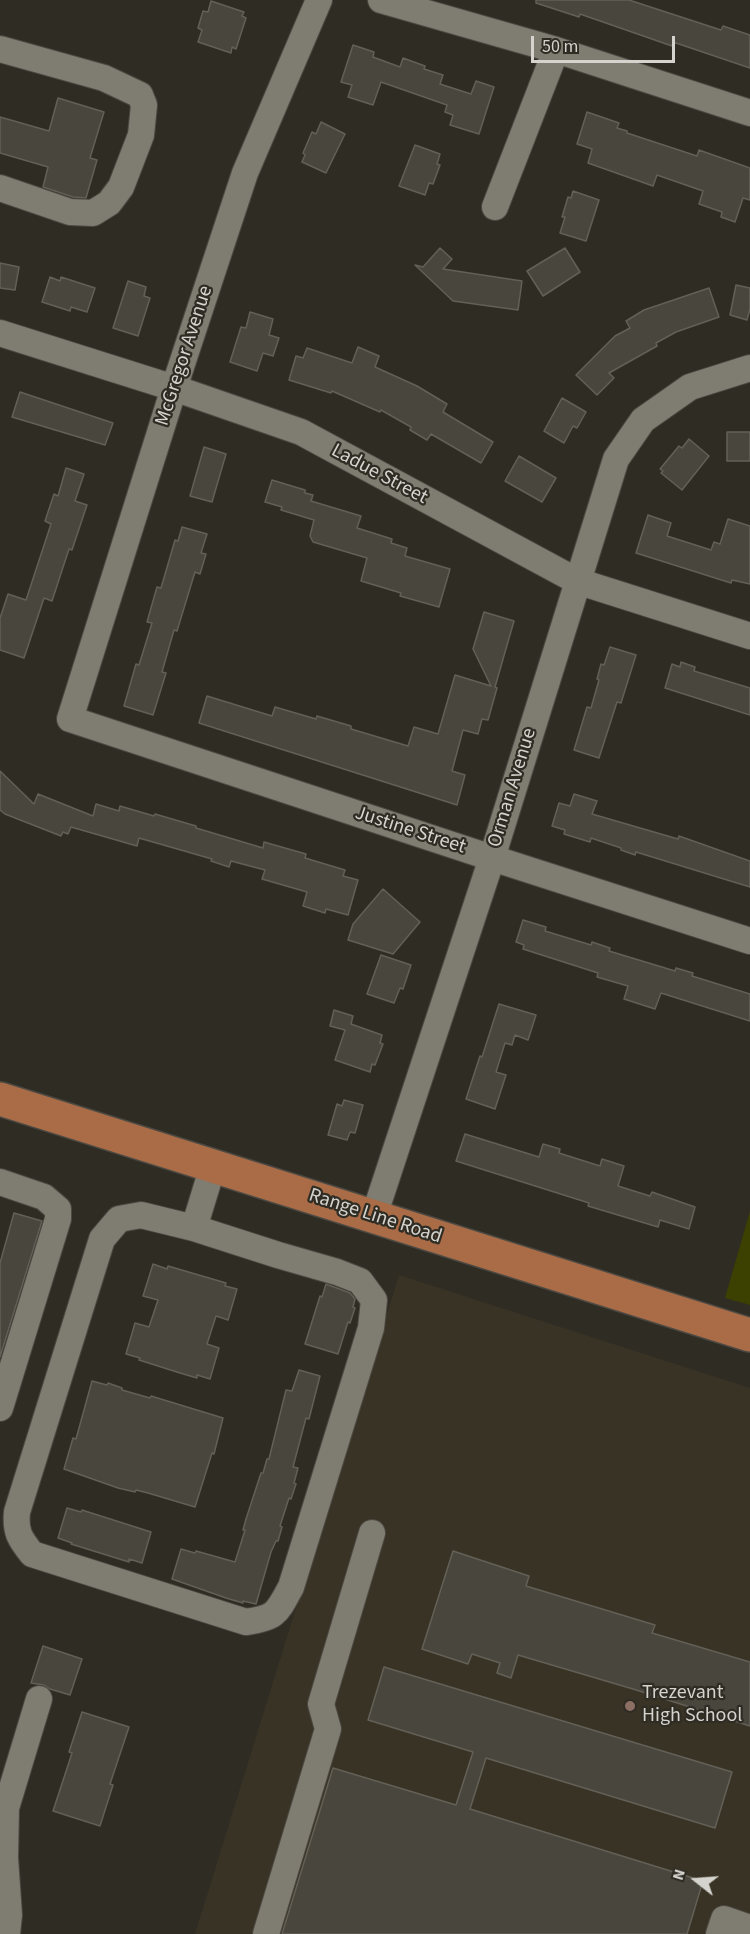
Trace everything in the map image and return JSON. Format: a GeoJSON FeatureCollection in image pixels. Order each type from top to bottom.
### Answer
{"type":"FeatureCollection","features":[{"type":"Feature","properties":{"kind":"main road","name":"Range Line Road"},"geometry":{"type":"LineString","coordinates":[[0,1099],[750,1335]]}},
{"type":"Feature","properties":{"kind":"street","name":"McGregor Avenue"},"geometry":{"type":"LineString","coordinates":[[70,719],[174,388],[245,173],[319,0]]}},
{"type":"Feature","properties":{"kind":"street"},"geometry":{"type":"LineString","coordinates":[[381,0],[556,50],[750,113]]}},
{"type":"Feature","properties":{"kind":"street"},"geometry":{"type":"LineString","coordinates":[[0,49],[104,78],[140,94],[144,105],[141,135],[121,187],[109,203],[93,213],[70,212],[0,188]]}},
{"type":"Feature","properties":{"kind":"street"},"geometry":{"type":"LineString","coordinates":[[495,207],[556,50]]}},
{"type":"Feature","properties":{"kind":"street","name":"Ladue Street"},"geometry":{"type":"LineString","coordinates":[[0,333],[174,388],[301,432],[577,581],[750,636]]}},
{"type":"Feature","properties":{"kind":"street","name":"Orman Avenue"},"geometry":{"type":"LineString","coordinates":[[374,1216],[492,858],[616,459],[643,420],[690,387],[750,368]]}},
{"type":"Feature","properties":{"kind":"street","name":"Justine Street"},"geometry":{"type":"LineString","coordinates":[[70,719],[750,941]]}},
{"type":"Feature","properties":{"kind":"street"},"geometry":{"type":"LineString","coordinates":[[194,1228],[213,1166]]}},
{"type":"Feature","properties":{"kind":"street"},"geometry":{"type":"LineString","coordinates":[[0,1182],[44,1197],[58,1209],[57,1220],[0,1408]]}},
{"type":"Feature","properties":{"kind":"street"},"geometry":{"type":"LineString","coordinates":[[141,1215],[194,1228],[360,1281],[374,1300],[371,1328],[291,1587],[279,1610],[262,1620],[246,1622],[32,1554],[21,1540],[16,1526],[17,1512],[102,1239],[119,1219],[141,1215]]}},
{"type":"Feature","properties":{"kind":"street"},"geometry":{"type":"LineString","coordinates":[[266,1934],[328,1729],[321,1704],[372,1533]]}},
{"type":"Feature","properties":{"kind":"street"},"geometry":{"type":"LineString","coordinates":[[7,1934],[9,1915],[5,1858],[6,1808],[39,1699]]}},
{"type":"Feature","properties":{"kind":"street"},"geometry":{"type":"LineString","coordinates":[[720,1934],[724,1919],[750,1928]]}},
{"type":"Feature","properties":{"kind":"shaded area"},"geometry":{"type":"Polygon","coordinates":[[[750,1211],[750,1305],[725,1298],[750,1211]]]}},
{"type":"Feature","properties":{"kind":"shaded area"},"geometry":{"type":"Polygon","coordinates":[[[399,1275],[750,1388],[750,1934],[195,1934],[399,1275]]]}},
{"type":"Feature","properties":{"kind":"building"},"geometry":{"type":"Polygon","coordinates":[[[536,0],[629,0],[721,30],[723,26],[750,35],[750,68],[673,42],[672,46],[580,14],[579,17],[536,3],[536,0]]]}},
{"type":"Feature","properties":{"kind":"building"},"geometry":{"type":"Polygon","coordinates":[[[211,1],[244,12],[242,16],[246,18],[236,49],[232,47],[231,53],[198,42],[202,30],[198,28],[203,11],[208,12],[211,1]]]}},
{"type":"Feature","properties":{"kind":"building"},"geometry":{"type":"Polygon","coordinates":[[[353,45],[374,52],[373,57],[400,67],[403,58],[425,66],[424,69],[443,75],[440,84],[471,94],[476,81],[494,87],[479,134],[450,125],[453,115],[445,112],[447,105],[381,82],[373,105],[348,97],[352,85],[341,82],[353,45]]]}},
{"type":"Feature","properties":{"kind":"building"},"geometry":{"type":"Polygon","coordinates":[[[58,98],[104,112],[90,158],[97,160],[86,198],[73,197],[43,187],[48,167],[0,153],[0,117],[49,131],[58,98]]]}},
{"type":"Feature","properties":{"kind":"building"},"geometry":{"type":"Polygon","coordinates":[[[587,112],[619,123],[617,128],[627,133],[697,156],[699,150],[750,168],[750,200],[743,198],[735,222],[721,217],[722,212],[699,204],[703,191],[657,175],[653,186],[588,163],[592,149],[577,144],[587,112]]]}},
{"type":"Feature","properties":{"kind":"building"},"geometry":{"type":"Polygon","coordinates":[[[321,122],[345,134],[326,173],[302,162],[305,155],[303,153],[312,132],[316,134],[321,122]]]}},
{"type":"Feature","properties":{"kind":"building"},"geometry":{"type":"Polygon","coordinates":[[[415,145],[440,154],[437,164],[440,165],[433,184],[429,183],[425,195],[399,186],[415,145]]]}},
{"type":"Feature","properties":{"kind":"building"},"geometry":{"type":"Polygon","coordinates":[[[573,191],[599,200],[586,241],[560,233],[568,197],[571,198],[573,191]]]}},
{"type":"Feature","properties":{"kind":"building"},"geometry":{"type":"Polygon","coordinates":[[[440,248],[452,259],[443,269],[522,281],[518,310],[453,301],[415,265],[423,267],[440,248]]]}},
{"type":"Feature","properties":{"kind":"building"},"geometry":{"type":"Polygon","coordinates":[[[565,248],[580,272],[543,296],[527,271],[565,248]]]}},
{"type":"Feature","properties":{"kind":"building"},"geometry":{"type":"Polygon","coordinates":[[[0,263],[19,267],[15,290],[0,288],[0,263]]]}},
{"type":"Feature","properties":{"kind":"building"},"geometry":{"type":"Polygon","coordinates":[[[50,277],[60,281],[61,277],[95,288],[87,312],[71,307],[70,311],[42,302],[50,277]]]}},
{"type":"Feature","properties":{"kind":"building"},"geometry":{"type":"Polygon","coordinates":[[[128,281],[146,287],[144,296],[150,298],[138,336],[113,328],[128,281]]]}},
{"type":"Feature","properties":{"kind":"building"},"geometry":{"type":"Polygon","coordinates":[[[736,285],[750,288],[750,309],[747,320],[730,315],[736,285]]]}},
{"type":"Feature","properties":{"kind":"building"},"geometry":{"type":"Polygon","coordinates":[[[709,288],[719,317],[676,332],[656,343],[657,346],[609,373],[614,378],[597,395],[576,375],[615,336],[630,328],[626,321],[644,310],[709,288]]]}},
{"type":"Feature","properties":{"kind":"building"},"geometry":{"type":"Polygon","coordinates":[[[250,312],[273,319],[269,335],[279,338],[273,356],[263,353],[257,371],[230,362],[241,327],[246,328],[250,312]]]}},
{"type":"Feature","properties":{"kind":"building"},"geometry":{"type":"Polygon","coordinates":[[[358,347],[379,356],[375,367],[417,386],[447,404],[443,412],[493,442],[481,463],[431,434],[427,440],[410,430],[411,427],[381,410],[380,412],[332,391],[331,393],[289,380],[296,356],[303,358],[307,348],[352,363],[358,347]]]}},
{"type":"Feature","properties":{"kind":"building"},"geometry":{"type":"Polygon","coordinates":[[[20,392],[113,423],[105,445],[12,417],[20,392]]]}},
{"type":"Feature","properties":{"kind":"building"},"geometry":{"type":"Polygon","coordinates":[[[562,398],[586,412],[577,428],[573,426],[564,443],[544,431],[562,398]]]}},
{"type":"Feature","properties":{"kind":"building"},"geometry":{"type":"Polygon","coordinates":[[[727,432],[750,432],[750,461],[727,461],[727,432]]]}},
{"type":"Feature","properties":{"kind":"building"},"geometry":{"type":"Polygon","coordinates":[[[689,439],[709,456],[682,490],[661,473],[663,471],[660,469],[679,446],[682,448],[689,439]]]}},
{"type":"Feature","properties":{"kind":"building"},"geometry":{"type":"Polygon","coordinates":[[[204,447],[226,454],[212,502],[190,496],[204,447]]]}},
{"type":"Feature","properties":{"kind":"building"},"geometry":{"type":"Polygon","coordinates":[[[519,456],[556,478],[542,502],[505,481],[519,456]]]}},
{"type":"Feature","properties":{"kind":"building"},"geometry":{"type":"Polygon","coordinates":[[[66,468],[84,474],[75,501],[87,505],[72,550],[69,549],[52,601],[44,598],[24,658],[0,650],[0,618],[8,594],[26,600],[51,524],[45,521],[54,494],[58,496],[66,468]]]}},
{"type":"Feature","properties":{"kind":"building"},"geometry":{"type":"Polygon","coordinates":[[[272,480],[305,490],[305,493],[313,495],[311,501],[361,516],[357,528],[392,539],[391,543],[407,548],[405,556],[450,569],[439,607],[400,596],[401,593],[361,581],[367,558],[313,542],[310,536],[314,520],[281,510],[282,507],[265,502],[272,480]]]}},
{"type":"Feature","properties":{"kind":"building"},"geometry":{"type":"Polygon","coordinates":[[[648,515],[671,523],[667,536],[711,550],[714,542],[720,544],[728,519],[750,526],[750,584],[732,580],[731,583],[636,553],[648,515]]]}},
{"type":"Feature","properties":{"kind":"building"},"geometry":{"type":"Polygon","coordinates":[[[182,527],[207,534],[201,553],[206,554],[200,574],[195,572],[177,631],[174,630],[162,672],[166,673],[153,715],[124,706],[136,664],[139,665],[152,623],[147,622],[157,587],[161,588],[175,540],[178,541],[182,527]]]}},
{"type":"Feature","properties":{"kind":"building"},"geometry":{"type":"Polygon","coordinates":[[[484,612],[514,621],[488,720],[482,719],[478,734],[463,730],[452,771],[465,775],[457,805],[199,723],[207,696],[272,716],[275,707],[316,719],[317,716],[408,746],[414,727],[438,734],[455,675],[491,686],[473,649],[484,612]]]}},
{"type":"Feature","properties":{"kind":"building"},"geometry":{"type":"Polygon","coordinates":[[[610,647],[636,655],[621,703],[617,702],[599,758],[574,750],[587,707],[591,708],[601,664],[604,665],[610,647]]]}},
{"type":"Feature","properties":{"kind":"building"},"geometry":{"type":"Polygon","coordinates":[[[681,662],[695,667],[694,671],[750,688],[750,715],[665,688],[672,664],[680,667],[681,662]]]}},
{"type":"Feature","properties":{"kind":"building"},"geometry":{"type":"Polygon","coordinates":[[[0,771],[34,804],[38,794],[93,816],[96,804],[119,811],[120,806],[196,826],[196,828],[263,848],[264,842],[306,854],[305,858],[345,870],[343,876],[358,880],[348,915],[326,909],[325,913],[303,906],[307,892],[262,879],[265,870],[231,861],[229,867],[211,861],[212,859],[139,838],[137,846],[71,827],[68,834],[63,832],[61,836],[5,814],[0,810],[0,771]]]}},
{"type":"Feature","properties":{"kind":"building"},"geometry":{"type":"Polygon","coordinates":[[[574,794],[597,801],[592,814],[678,839],[679,836],[750,861],[750,887],[636,852],[635,855],[591,838],[590,842],[564,834],[565,830],[552,826],[559,803],[570,806],[574,794]]]}},
{"type":"Feature","properties":{"kind":"building"},"geometry":{"type":"Polygon","coordinates":[[[383,889],[420,922],[393,954],[348,940],[353,924],[383,889]]]}},
{"type":"Feature","properties":{"kind":"building"},"geometry":{"type":"Polygon","coordinates":[[[523,920],[546,927],[545,931],[591,945],[592,942],[610,948],[609,951],[675,971],[676,968],[693,973],[692,976],[750,994],[750,1021],[661,993],[655,1009],[624,999],[628,986],[597,977],[598,973],[523,949],[524,945],[516,942],[523,920]]]}},
{"type":"Feature","properties":{"kind":"building"},"geometry":{"type":"Polygon","coordinates":[[[381,955],[411,965],[403,989],[400,988],[394,1003],[367,994],[381,955]]]}},
{"type":"Feature","properties":{"kind":"building"},"geometry":{"type":"Polygon","coordinates":[[[499,1004],[536,1015],[528,1040],[515,1035],[512,1045],[505,1043],[496,1072],[506,1075],[495,1109],[466,1099],[499,1004]]]}},
{"type":"Feature","properties":{"kind":"building"},"geometry":{"type":"Polygon","coordinates":[[[334,1010],[353,1016],[351,1024],[382,1035],[380,1043],[383,1044],[370,1072],[335,1060],[345,1030],[330,1026],[334,1010]]]}},
{"type":"Feature","properties":{"kind":"building"},"geometry":{"type":"Polygon","coordinates":[[[344,1100],[363,1105],[355,1133],[350,1132],[347,1140],[328,1135],[337,1104],[342,1106],[344,1100]]]}},
{"type":"Feature","properties":{"kind":"building"},"geometry":{"type":"Polygon","coordinates":[[[465,1134],[539,1157],[543,1144],[560,1149],[559,1153],[600,1166],[602,1159],[624,1166],[618,1186],[650,1196],[652,1192],[695,1207],[689,1229],[660,1220],[658,1227],[456,1161],[465,1134]]]}},
{"type":"Feature","properties":{"kind":"building"},"geometry":{"type":"Polygon","coordinates":[[[14,1213],[42,1221],[0,1357],[0,1263],[14,1213]]]}},
{"type":"Feature","properties":{"kind":"building"},"geometry":{"type":"Polygon","coordinates":[[[153,1264],[167,1269],[168,1266],[226,1283],[225,1286],[237,1289],[228,1320],[216,1316],[207,1344],[219,1348],[210,1379],[180,1373],[126,1354],[135,1323],[149,1327],[158,1300],[143,1296],[153,1264]]]}},
{"type":"Feature","properties":{"kind":"building"},"geometry":{"type":"Polygon","coordinates":[[[326,1284],[350,1293],[355,1299],[353,1307],[355,1308],[338,1354],[305,1344],[326,1284]]]}},
{"type":"Feature","properties":{"kind":"building"},"geometry":{"type":"Polygon","coordinates":[[[299,1370],[320,1376],[293,1467],[298,1468],[294,1483],[296,1484],[280,1526],[282,1527],[278,1541],[271,1552],[256,1604],[226,1598],[172,1579],[181,1549],[235,1562],[261,1473],[269,1459],[286,1390],[292,1391],[299,1370]]]}},
{"type":"Feature","properties":{"kind":"building"},"geometry":{"type":"Polygon","coordinates":[[[92,1381],[107,1385],[108,1383],[122,1390],[150,1398],[151,1396],[223,1418],[214,1454],[212,1453],[195,1507],[136,1490],[135,1492],[118,1488],[64,1469],[73,1438],[76,1439],[92,1381]]]}},
{"type":"Feature","properties":{"kind":"building"},"geometry":{"type":"Polygon","coordinates":[[[67,1508],[81,1512],[82,1510],[151,1532],[142,1563],[129,1559],[129,1562],[58,1538],[67,1508]]]}},
{"type":"Feature","properties":{"kind":"building"},"geometry":{"type":"Polygon","coordinates":[[[453,1551],[529,1576],[526,1586],[655,1625],[652,1633],[750,1662],[750,1726],[518,1655],[511,1678],[497,1673],[500,1663],[472,1654],[468,1664],[422,1649],[453,1551]]]}},
{"type":"Feature","properties":{"kind":"building"},"geometry":{"type":"Polygon","coordinates":[[[43,1646],[82,1659],[70,1695],[44,1685],[31,1683],[43,1646]]]}},
{"type":"Feature","properties":{"kind":"building"},"geometry":{"type":"Polygon","coordinates":[[[384,1667],[732,1772],[715,1828],[486,1758],[470,1809],[703,1881],[687,1934],[282,1934],[333,1768],[456,1805],[473,1752],[368,1720],[384,1667]]]}},
{"type":"Feature","properties":{"kind":"building"},"geometry":{"type":"Polygon","coordinates":[[[82,1712],[129,1727],[110,1784],[113,1785],[100,1826],[53,1811],[72,1753],[69,1752],[82,1712]]]}},
{"type":"Feature","properties":{"kind":"place","name":"Trezevant High School"},"geometry":{"type":"Point","coordinates":[630,1706]}}]}
